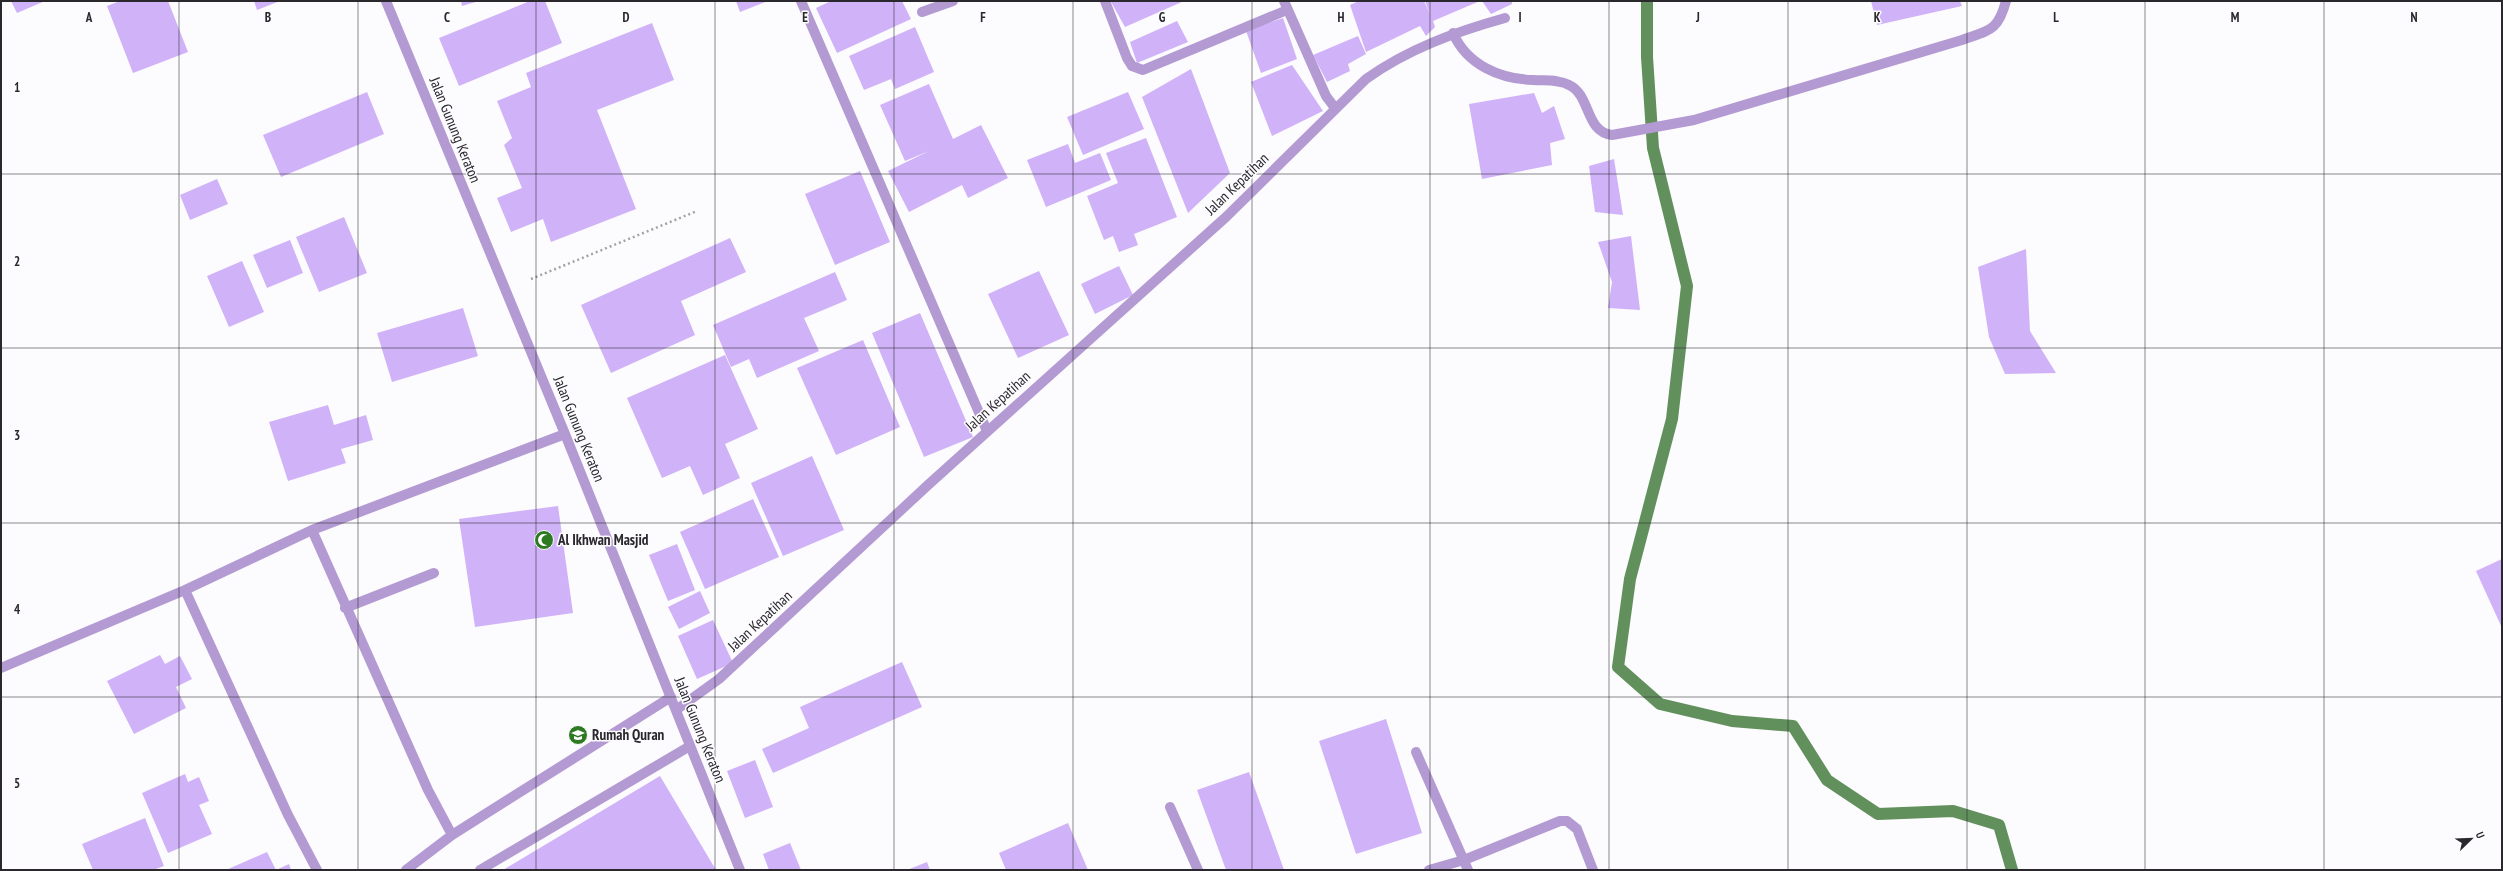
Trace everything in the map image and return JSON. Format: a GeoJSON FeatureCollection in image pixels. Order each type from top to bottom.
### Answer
{"type":"FeatureCollection","features":[{"type":"Feature","properties":{"kind":"street","name":"Jalan Gunung Keraton"},"geometry":{"type":"LineString","coordinates":[[386,1],[565,434],[740,870]]}},
{"type":"Feature","properties":{"kind":"street"},"geometry":{"type":"LineString","coordinates":[[801,1],[988,431]]}},
{"type":"Feature","properties":{"kind":"street"},"geometry":{"type":"LineString","coordinates":[[922,12],[953,1]]}},
{"type":"Feature","properties":{"kind":"street"},"geometry":{"type":"LineString","coordinates":[[1105,1],[1127,58],[1132,66],[1143,70],[1286,6],[1326,96],[1335,108]]}},
{"type":"Feature","properties":{"kind":"street"},"geometry":{"type":"LineString","coordinates":[[1454,36],[1474,60],[1509,79],[1562,82],[1571,86],[1578,92],[1597,128],[1603,134],[1612,135],[1694,120],[1800,87],[1905,59],[1986,32],[2001,20],[2006,1]]}},
{"type":"Feature","properties":{"kind":"street","name":"Jalan Kepatihan"},"geometry":{"type":"LineString","coordinates":[[676,710],[719,679],[988,431],[1226,217],[1366,79],[1388,64],[1454,36],[1505,18]]}},
{"type":"Feature","properties":{"kind":"street"},"geometry":{"type":"LineString","coordinates":[[1,668],[185,590],[312,530],[565,434]]}},
{"type":"Feature","properties":{"kind":"street"},"geometry":{"type":"LineString","coordinates":[[312,530],[345,608],[428,790],[452,835]]}},
{"type":"Feature","properties":{"kind":"street"},"geometry":{"type":"LineString","coordinates":[[345,608],[434,573]]}},
{"type":"Feature","properties":{"kind":"street"},"geometry":{"type":"LineString","coordinates":[[185,590],[288,815],[317,870]]}},
{"type":"Feature","properties":{"kind":"street"},"geometry":{"type":"LineString","coordinates":[[406,870],[452,835],[671,697]]}},
{"type":"Feature","properties":{"kind":"street"},"geometry":{"type":"LineString","coordinates":[[480,870],[690,745]]}},
{"type":"Feature","properties":{"kind":"street"},"geometry":{"type":"LineString","coordinates":[[1416,752],[1468,870]]}},
{"type":"Feature","properties":{"kind":"street"},"geometry":{"type":"LineString","coordinates":[[1170,807],[1198,870]]}},
{"type":"Feature","properties":{"kind":"street"},"geometry":{"type":"LineString","coordinates":[[1429,870],[1464,860],[1560,821],[1567,821],[1577,829],[1593,870]]}},
{"type":"Feature","properties":{"kind":"path"},"geometry":{"type":"LineString","coordinates":[[504,289],[697,211]]}},
{"type":"Feature","properties":{"kind":"building"},"geometry":{"type":"Polygon","coordinates":[[[11,1],[45,1],[17,13],[11,1]]]}},
{"type":"Feature","properties":{"kind":"building"},"geometry":{"type":"Polygon","coordinates":[[[120,1],[168,1],[188,52],[133,73],[107,6],[120,1]]]}},
{"type":"Feature","properties":{"kind":"building"},"geometry":{"type":"Polygon","coordinates":[[[254,1],[280,1],[257,10],[254,1]]]}},
{"type":"Feature","properties":{"kind":"building"},"geometry":{"type":"Polygon","coordinates":[[[461,1],[479,1],[462,6],[461,1]]]}},
{"type":"Feature","properties":{"kind":"building"},"geometry":{"type":"Polygon","coordinates":[[[530,1],[545,1],[562,43],[459,86],[439,38],[530,1]]]}},
{"type":"Feature","properties":{"kind":"building"},"geometry":{"type":"Polygon","coordinates":[[[736,1],[768,1],[740,12],[736,1]]]}},
{"type":"Feature","properties":{"kind":"building"},"geometry":{"type":"Polygon","coordinates":[[[831,1],[902,1],[911,19],[837,53],[816,8],[831,1]]]}},
{"type":"Feature","properties":{"kind":"building"},"geometry":{"type":"Polygon","coordinates":[[[1184,1],[1125,27],[1111,2],[1184,1]]]}},
{"type":"Feature","properties":{"kind":"building"},"geometry":{"type":"Polygon","coordinates":[[[1359,1],[1424,1],[1430,14],[1425,1],[1480,1],[1433,21],[1435,27],[1426,36],[1420,26],[1366,52],[1350,5],[1359,1]]]}},
{"type":"Feature","properties":{"kind":"building"},"geometry":{"type":"Polygon","coordinates":[[[1482,1],[1512,1],[1512,4],[1491,14],[1482,1]]]}},
{"type":"Feature","properties":{"kind":"building"},"geometry":{"type":"Polygon","coordinates":[[[1871,1],[1960,1],[1962,6],[1877,25],[1871,1]]]}},
{"type":"Feature","properties":{"kind":"building"},"geometry":{"type":"Polygon","coordinates":[[[1283,18],[1297,59],[1261,73],[1246,31],[1283,18]]]}},
{"type":"Feature","properties":{"kind":"building"},"geometry":{"type":"Polygon","coordinates":[[[1177,21],[1188,42],[1137,63],[1130,42],[1177,21]]]}},
{"type":"Feature","properties":{"kind":"building"},"geometry":{"type":"Polygon","coordinates":[[[652,23],[674,80],[597,110],[636,209],[551,242],[543,219],[511,232],[497,198],[522,188],[504,145],[512,138],[497,101],[531,87],[526,73],[652,23]]]}},
{"type":"Feature","properties":{"kind":"building"},"geometry":{"type":"Polygon","coordinates":[[[915,27],[934,72],[895,89],[891,79],[864,90],[849,56],[915,27]]]}},
{"type":"Feature","properties":{"kind":"building"},"geometry":{"type":"Polygon","coordinates":[[[1358,36],[1366,54],[1348,64],[1350,71],[1327,82],[1313,55],[1358,36]]]}},
{"type":"Feature","properties":{"kind":"building"},"geometry":{"type":"Polygon","coordinates":[[[1292,65],[1323,111],[1272,136],[1251,82],[1292,65]]]}},
{"type":"Feature","properties":{"kind":"building"},"geometry":{"type":"Polygon","coordinates":[[[1191,69],[1230,173],[1188,213],[1142,97],[1191,69]]]}},
{"type":"Feature","properties":{"kind":"building"},"geometry":{"type":"Polygon","coordinates":[[[929,84],[953,139],[981,125],[1008,178],[968,198],[962,185],[909,212],[888,171],[929,151],[905,161],[880,105],[929,84]]]}},
{"type":"Feature","properties":{"kind":"building"},"geometry":{"type":"Polygon","coordinates":[[[367,92],[384,134],[281,177],[263,135],[367,92]]]}},
{"type":"Feature","properties":{"kind":"building"},"geometry":{"type":"Polygon","coordinates":[[[1128,92],[1144,129],[1083,155],[1067,117],[1128,92]]]}},
{"type":"Feature","properties":{"kind":"building"},"geometry":{"type":"Polygon","coordinates":[[[1534,93],[1542,113],[1554,106],[1565,139],[1550,143],[1552,165],[1482,179],[1469,104],[1534,93]]]}},
{"type":"Feature","properties":{"kind":"building"},"geometry":{"type":"Polygon","coordinates":[[[1146,138],[1177,217],[1134,234],[1138,245],[1119,252],[1113,236],[1104,240],[1087,196],[1118,183],[1106,153],[1146,138]]]}},
{"type":"Feature","properties":{"kind":"building"},"geometry":{"type":"Polygon","coordinates":[[[1068,144],[1075,163],[1100,153],[1111,180],[1046,207],[1027,160],[1068,144]]]}},
{"type":"Feature","properties":{"kind":"building"},"geometry":{"type":"Polygon","coordinates":[[[1614,159],[1623,215],[1595,212],[1589,166],[1614,159]]]}},
{"type":"Feature","properties":{"kind":"building"},"geometry":{"type":"Polygon","coordinates":[[[860,171],[890,242],[835,265],[805,194],[860,171]]]}},
{"type":"Feature","properties":{"kind":"building"},"geometry":{"type":"Polygon","coordinates":[[[217,179],[228,204],[190,220],[180,195],[217,179]]]}},
{"type":"Feature","properties":{"kind":"building"},"geometry":{"type":"Polygon","coordinates":[[[344,217],[367,273],[319,292],[296,237],[344,217]]]}},
{"type":"Feature","properties":{"kind":"building"},"geometry":{"type":"Polygon","coordinates":[[[1631,236],[1640,310],[1608,308],[1612,282],[1598,242],[1631,236]]]}},
{"type":"Feature","properties":{"kind":"building"},"geometry":{"type":"Polygon","coordinates":[[[730,238],[746,272],[681,301],[695,335],[611,373],[581,305],[730,238]]]}},
{"type":"Feature","properties":{"kind":"building"},"geometry":{"type":"Polygon","coordinates":[[[290,240],[303,273],[267,288],[253,255],[290,240]]]}},
{"type":"Feature","properties":{"kind":"building"},"geometry":{"type":"Polygon","coordinates":[[[2026,249],[2030,331],[2056,373],[2005,374],[1989,337],[1978,267],[2026,249]]]}},
{"type":"Feature","properties":{"kind":"building"},"geometry":{"type":"Polygon","coordinates":[[[242,261],[264,312],[229,327],[207,276],[242,261]]]}},
{"type":"Feature","properties":{"kind":"building"},"geometry":{"type":"Polygon","coordinates":[[[1119,266],[1133,295],[1095,314],[1081,284],[1119,266]]]}},
{"type":"Feature","properties":{"kind":"building"},"geometry":{"type":"Polygon","coordinates":[[[1039,271],[1069,335],[1018,358],[988,294],[1039,271]]]}},
{"type":"Feature","properties":{"kind":"building"},"geometry":{"type":"Polygon","coordinates":[[[835,272],[847,300],[804,318],[819,351],[757,378],[749,359],[731,367],[713,325],[835,272]]]}},
{"type":"Feature","properties":{"kind":"building"},"geometry":{"type":"Polygon","coordinates":[[[463,308],[478,356],[392,382],[377,333],[463,308]]]}},
{"type":"Feature","properties":{"kind":"building"},"geometry":{"type":"Polygon","coordinates":[[[920,313],[973,437],[924,457],[872,333],[920,313]]]}},
{"type":"Feature","properties":{"kind":"building"},"geometry":{"type":"Polygon","coordinates":[[[863,340],[900,427],[836,455],[797,368],[863,340]]]}},
{"type":"Feature","properties":{"kind":"building"},"geometry":{"type":"Polygon","coordinates":[[[725,355],[758,429],[725,444],[740,478],[703,495],[690,466],[662,478],[627,398],[725,355]]]}},
{"type":"Feature","properties":{"kind":"building"},"geometry":{"type":"Polygon","coordinates":[[[328,405],[334,425],[366,415],[373,440],[341,449],[346,463],[288,481],[269,422],[328,405]]]}},
{"type":"Feature","properties":{"kind":"building"},"geometry":{"type":"Polygon","coordinates":[[[812,456],[844,530],[783,556],[751,483],[812,456]]]}},
{"type":"Feature","properties":{"kind":"building"},"geometry":{"type":"Polygon","coordinates":[[[753,499],[779,557],[705,589],[680,532],[753,499]]]}},
{"type":"Feature","properties":{"kind":"building"},"geometry":{"type":"Polygon","coordinates":[[[558,506],[573,613],[475,627],[459,519],[558,506]]]}},
{"type":"Feature","properties":{"kind":"building"},"geometry":{"type":"Polygon","coordinates":[[[677,544],[695,590],[668,601],[649,555],[677,544]]]}},
{"type":"Feature","properties":{"kind":"building"},"geometry":{"type":"Polygon","coordinates":[[[2502,559],[2502,628],[2476,571],[2502,559]]]}},
{"type":"Feature","properties":{"kind":"building"},"geometry":{"type":"Polygon","coordinates":[[[700,591],[710,613],[679,629],[668,607],[700,591]]]}},
{"type":"Feature","properties":{"kind":"building"},"geometry":{"type":"Polygon","coordinates":[[[713,620],[733,663],[697,679],[678,636],[713,620]]]}},
{"type":"Feature","properties":{"kind":"building"},"geometry":{"type":"Polygon","coordinates":[[[160,655],[165,664],[180,656],[192,679],[176,687],[186,708],[134,734],[107,681],[160,655]]]}},
{"type":"Feature","properties":{"kind":"building"},"geometry":{"type":"Polygon","coordinates":[[[902,662],[922,707],[773,773],[762,749],[809,728],[800,707],[902,662]]]}},
{"type":"Feature","properties":{"kind":"building"},"geometry":{"type":"Polygon","coordinates":[[[1386,719],[1422,833],[1356,854],[1319,741],[1386,719]]]}},
{"type":"Feature","properties":{"kind":"building"},"geometry":{"type":"Polygon","coordinates":[[[755,760],[773,807],[745,818],[727,771],[755,760]]]}},
{"type":"Feature","properties":{"kind":"building"},"geometry":{"type":"Polygon","coordinates":[[[1249,772],[1284,870],[1226,870],[1197,790],[1249,772]]]}},
{"type":"Feature","properties":{"kind":"building"},"geometry":{"type":"Polygon","coordinates":[[[185,774],[188,782],[199,777],[209,801],[199,805],[212,834],[168,853],[142,793],[185,774]]]}},
{"type":"Feature","properties":{"kind":"building"},"geometry":{"type":"Polygon","coordinates":[[[660,776],[716,870],[503,870],[660,776]]]}},
{"type":"Feature","properties":{"kind":"building"},"geometry":{"type":"Polygon","coordinates":[[[145,818],[164,866],[153,870],[93,870],[82,844],[145,818]]]}},
{"type":"Feature","properties":{"kind":"building"},"geometry":{"type":"Polygon","coordinates":[[[1068,823],[1088,870],[1006,870],[999,853],[1068,823]]]}},
{"type":"Feature","properties":{"kind":"building"},"geometry":{"type":"Polygon","coordinates":[[[790,843],[801,870],[769,870],[763,854],[790,843]]]}},
{"type":"Feature","properties":{"kind":"building"},"geometry":{"type":"Polygon","coordinates":[[[267,852],[276,870],[226,870],[267,852]]]}},
{"type":"Feature","properties":{"kind":"building"},"geometry":{"type":"Polygon","coordinates":[[[927,862],[930,870],[907,870],[927,862]]]}},
{"type":"Feature","properties":{"kind":"building"},"geometry":{"type":"Polygon","coordinates":[[[289,864],[291,870],[276,870],[289,864]]]}},
{"type":"Feature","properties":{"kind":"waterway"},"geometry":{"type":"LineString","coordinates":[[1647,1],[1647,57],[1653,148],[1687,286],[1672,419],[1630,579],[1618,667],[1660,704],[1732,721],[1793,726],[1827,780],[1878,814],[1953,811],[1999,825],[2012,870]]}},
{"type":"Feature","properties":{"kind":"place","name":"Al Ikhwan Masjid"},"geometry":{"type":"Point","coordinates":[544,540]}},
{"type":"Feature","properties":{"kind":"place","name":"Rumah Quran"},"geometry":{"type":"Point","coordinates":[578,735]}}]}
